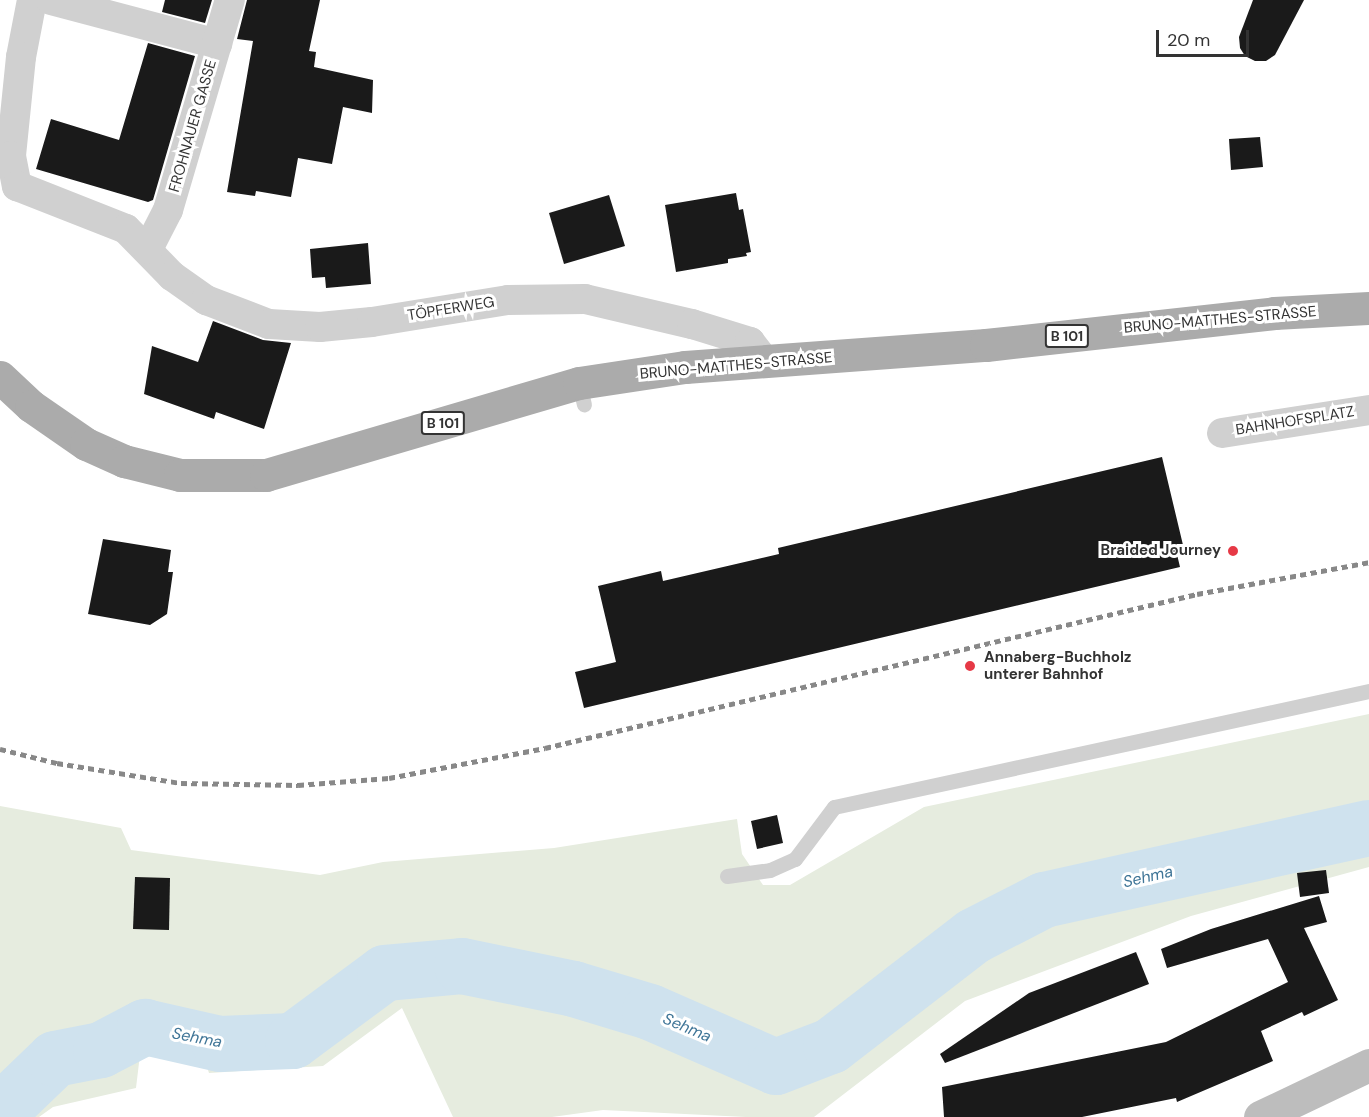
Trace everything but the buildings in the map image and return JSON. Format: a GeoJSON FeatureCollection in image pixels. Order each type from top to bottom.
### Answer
{"type":"FeatureCollection","features":[{"type":"Feature","properties":{"kind":"main road","name":"BRUNO-MATTHES-STRASSE"},"geometry":{"type":"LineString","coordinates":[[0,376],[32,406],[86,444],[124,461],[148,469],[180,475],[216,477],[266,475],[685,367],[986,345],[1274,313],[1369,308]]}},
{"type":"Feature","properties":{"kind":"main road"},"geometry":{"type":"LineString","coordinates":[[1260,1117],[1369,1065]]}},
{"type":"Feature","properties":{"kind":"street"},"geometry":{"type":"LineString","coordinates":[[11,55],[33,0]]}},
{"type":"Feature","properties":{"kind":"street"},"geometry":{"type":"LineString","coordinates":[[51,0],[217,44]]}},
{"type":"Feature","properties":{"kind":"street","name":"FROHNAUER GASSE"},"geometry":{"type":"LineString","coordinates":[[148,249],[168,210],[230,0]]}},
{"type":"Feature","properties":{"kind":"street","name":"TÖPFERWEG"},"geometry":{"type":"LineString","coordinates":[[11,55],[11,156],[17,186],[126,229],[172,276],[206,300],[269,324],[320,327],[372,322],[508,300],[585,299],[692,324],[750,342],[765,361]]}},
{"type":"Feature","properties":{"kind":"street","name":"BAHNHOFSPLATZ"},"geometry":{"type":"LineString","coordinates":[[1221,433],[1369,410]]}},
{"type":"Feature","properties":{"kind":"lane"},"geometry":{"type":"LineString","coordinates":[[727,876],[770,870],[795,859],[834,807],[1369,691]]}},
{"type":"Feature","properties":{"kind":"shaded area"},"geometry":{"type":"Polygon","coordinates":[[[1369,714],[1369,867],[1191,916],[965,1001],[814,1117],[746,1117],[603,1110],[552,1117],[453,1117],[402,1008],[323,1066],[209,1073],[191,1018],[145,1013],[136,1088],[53,1107],[39,1117],[0,1117],[0,806],[121,828],[131,850],[320,875],[383,862],[554,848],[737,819],[742,854],[763,885],[790,885],[924,807],[1369,714]]]}},
{"type":"Feature","properties":{"kind":"waterway","name":"Sehma"},"geometry":{"type":"LineString","coordinates":[[0,1112],[55,1059],[101,1050],[145,1027],[220,1044],[293,1041],[385,973],[462,966],[574,989],[650,1012],[776,1067],[831,1046],[974,936],[1044,900],[1369,828]]}},
{"type":"Feature","properties":{"kind":"railway"},"geometry":{"type":"LineString","coordinates":[[0,749],[57,763],[181,783],[298,785],[389,778],[545,748],[1197,594],[1369,562]]}},
{"type":"Feature","properties":{"kind":"place","name":"Braided Journey"},"geometry":{"type":"Point","coordinates":[1233,551]}},
{"type":"Feature","properties":{"kind":"place","name":"Annaberg-Buchholz unterer Bahnhof"},"geometry":{"type":"Point","coordinates":[970,666]}}]}
